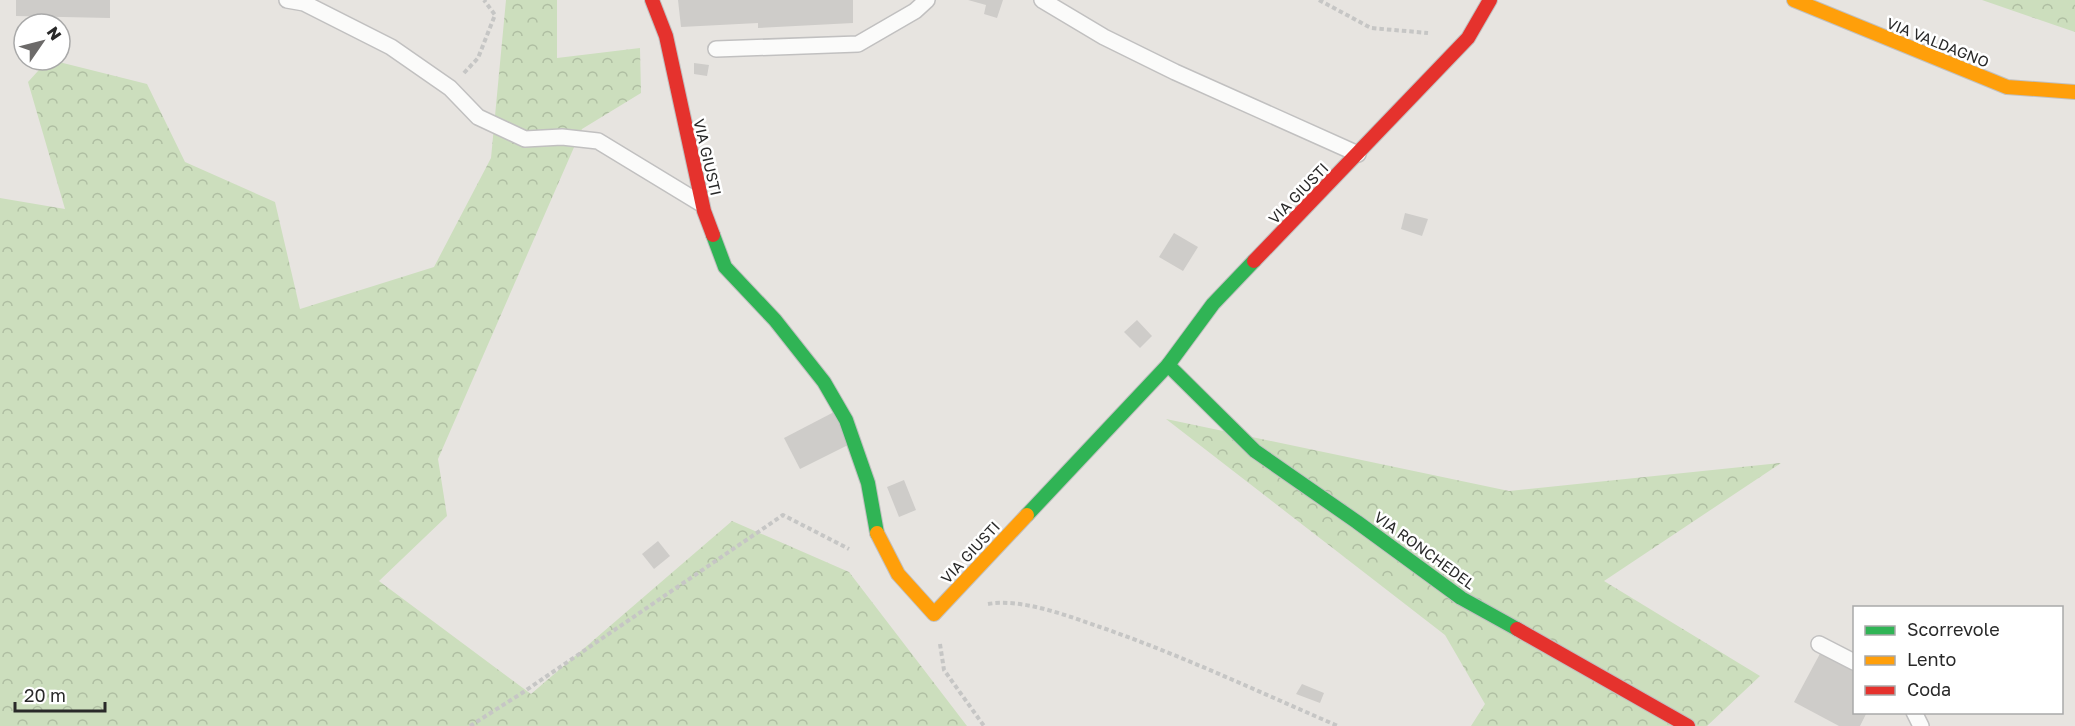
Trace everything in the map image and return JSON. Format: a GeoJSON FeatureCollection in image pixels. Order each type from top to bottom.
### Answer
{"type":"FeatureCollection","features":[{"type":"Feature","properties":{"kind":"street","name":"VIA GIUSTI"},"geometry":{"type":"LineString","coordinates":[[652,0],[666,36],[702,205],[725,267],[775,320],[824,382],[846,420],[868,483],[878,532],[898,574],[934,614],[1168,365],[1213,304],[1468,38],[1490,0]]}},
{"type":"Feature","properties":{"kind":"street","name":"VIA VALDAGNO"},"geometry":{"type":"LineString","coordinates":[[1794,0],[2007,87],[2075,92]]}},
{"type":"Feature","properties":{"kind":"street","name":"VIA RONCHEDEL"},"geometry":{"type":"LineString","coordinates":[[1168,365],[1255,451],[1461,598],[1688,726]]}},
{"type":"Feature","properties":{"kind":"lane"},"geometry":{"type":"LineString","coordinates":[[287,0],[304,3],[391,47],[450,88],[478,117],[525,139],[562,138],[598,141],[702,205]]}},
{"type":"Feature","properties":{"kind":"lane"},"geometry":{"type":"LineString","coordinates":[[716,49],[858,44],[915,11],[927,0]]}},
{"type":"Feature","properties":{"kind":"lane"},"geometry":{"type":"LineString","coordinates":[[1042,0],[1104,36],[1175,72],[1358,154]]}},
{"type":"Feature","properties":{"kind":"lane"},"geometry":{"type":"LineString","coordinates":[[1819,644],[1853,661]]}},
{"type":"Feature","properties":{"kind":"path"},"geometry":{"type":"LineString","coordinates":[[450,88],[478,58],[495,15],[484,0]]}},
{"type":"Feature","properties":{"kind":"path"},"geometry":{"type":"LineString","coordinates":[[1318,0],[1371,28],[1468,38]]}},
{"type":"Feature","properties":{"kind":"path"},"geometry":{"type":"LineString","coordinates":[[470,726],[532,687],[783,515],[856,553]]}},
{"type":"Feature","properties":{"kind":"path"},"geometry":{"type":"LineString","coordinates":[[978,606],[1000,602],[1056,612],[1149,644],[1338,726]]}},
{"type":"Feature","properties":{"kind":"path"},"geometry":{"type":"LineString","coordinates":[[934,614],[944,670],[984,726]]}},
{"type":"Feature","properties":{"kind":"green space"},"geometry":{"type":"Polygon","coordinates":[[[506,0],[557,0],[557,58],[640,48],[641,93],[582,129],[438,459],[447,516],[379,581],[531,694],[732,521],[849,572],[967,726],[0,726],[0,198],[65,209],[28,82],[37,72],[72,72],[72,65],[147,84],[185,162],[275,202],[300,309],[434,267],[491,158],[506,0]]]}},
{"type":"Feature","properties":{"kind":"green space"},"geometry":{"type":"Polygon","coordinates":[[[1982,0],[2075,0],[2075,32],[1982,0]]]}},
{"type":"Feature","properties":{"kind":"green space"},"geometry":{"type":"Polygon","coordinates":[[[1166,419],[1509,491],[1781,463],[1604,581],[1760,676],[1707,726],[1471,726],[1485,704],[1445,635],[1166,419]]]}},
{"type":"Feature","properties":{"kind":"building"},"geometry":{"type":"Polygon","coordinates":[[[16,0],[110,0],[110,18],[72,17],[72,12],[16,12],[16,0]]]}},
{"type":"Feature","properties":{"kind":"building"},"geometry":{"type":"Polygon","coordinates":[[[678,0],[853,0],[853,23],[758,28],[758,23],[681,27],[678,0]]]}},
{"type":"Feature","properties":{"kind":"building"},"geometry":{"type":"Polygon","coordinates":[[[968,0],[1003,0],[997,18],[984,14],[986,5],[968,0]]]}},
{"type":"Feature","properties":{"kind":"building"},"geometry":{"type":"Polygon","coordinates":[[[694,63],[709,65],[707,76],[694,74],[694,63]]]}},
{"type":"Feature","properties":{"kind":"building"},"geometry":{"type":"Polygon","coordinates":[[[1405,213],[1428,219],[1422,236],[1401,229],[1405,213]]]}},
{"type":"Feature","properties":{"kind":"building"},"geometry":{"type":"Polygon","coordinates":[[[1174,233],[1198,247],[1183,271],[1159,257],[1174,233]]]}},
{"type":"Feature","properties":{"kind":"building"},"geometry":{"type":"Polygon","coordinates":[[[1137,320],[1152,336],[1140,348],[1124,332],[1137,320]]]}},
{"type":"Feature","properties":{"kind":"building"},"geometry":{"type":"Polygon","coordinates":[[[834,412],[850,444],[800,469],[784,438],[834,412]]]}},
{"type":"Feature","properties":{"kind":"building"},"geometry":{"type":"Polygon","coordinates":[[[904,480],[916,510],[899,517],[887,487],[904,480]]]}},
{"type":"Feature","properties":{"kind":"building"},"geometry":{"type":"Polygon","coordinates":[[[658,541],[670,556],[654,569],[642,554],[658,541]]]}},
{"type":"Feature","properties":{"kind":"building"},"geometry":{"type":"Polygon","coordinates":[[[1822,650],[1853,666],[1853,714],[1866,714],[1860,726],[1839,726],[1794,702],[1822,650]]]}},
{"type":"Feature","properties":{"kind":"building"},"geometry":{"type":"Polygon","coordinates":[[[1302,684],[1324,693],[1320,703],[1296,694],[1302,684]]]}},
{"type":"Feature","properties":{"kind":"traffic: fast"},"geometry":{"type":"LineString","coordinates":[[713,235],[725,267],[775,320],[824,382],[846,420],[868,483],[877,533]]}},
{"type":"Feature","properties":{"kind":"traffic: fast"},"geometry":{"type":"LineString","coordinates":[[1027,515],[1168,365],[1213,304],[1254,261]]}},
{"type":"Feature","properties":{"kind":"traffic: fast"},"geometry":{"type":"LineString","coordinates":[[1168,365],[1255,451],[1461,598],[1517,629]]}},
{"type":"Feature","properties":{"kind":"traffic: slow"},"geometry":{"type":"LineString","coordinates":[[1794,0],[2007,87],[2075,92]]}},
{"type":"Feature","properties":{"kind":"traffic: slow"},"geometry":{"type":"LineString","coordinates":[[877,533],[898,574],[934,614],[1027,515]]}},
{"type":"Feature","properties":{"kind":"traffic: jam"},"geometry":{"type":"LineString","coordinates":[[652,0],[666,36],[704,211],[713,235]]}},
{"type":"Feature","properties":{"kind":"traffic: jam"},"geometry":{"type":"LineString","coordinates":[[1254,261],[1468,38],[1490,0]]}},
{"type":"Feature","properties":{"kind":"traffic: jam"},"geometry":{"type":"LineString","coordinates":[[1517,629],[1688,726]]}}]}
